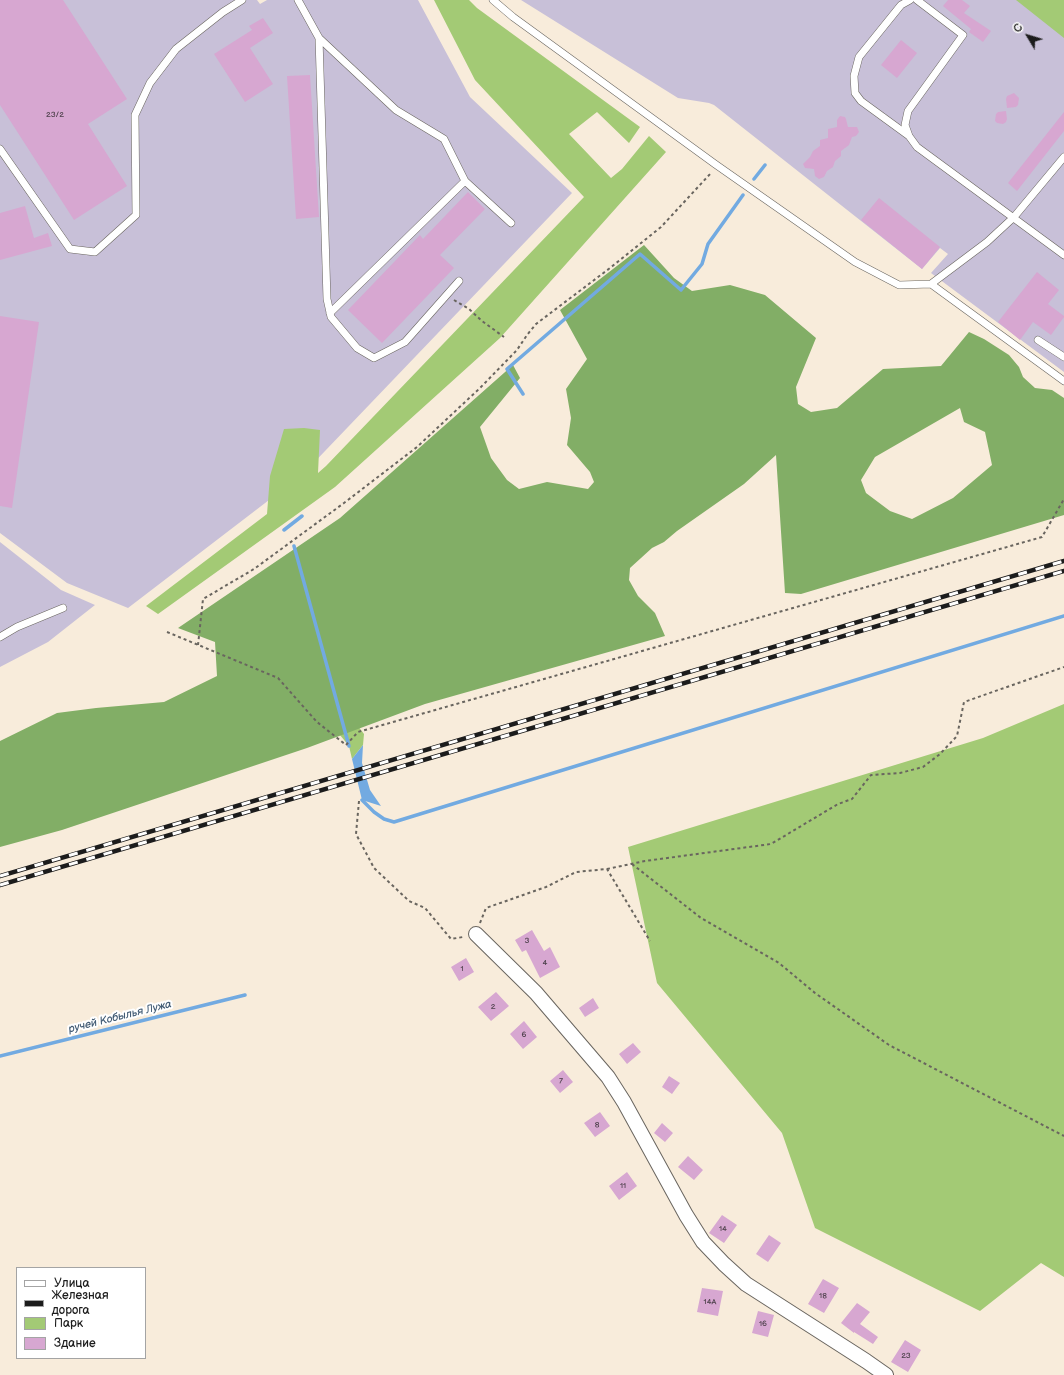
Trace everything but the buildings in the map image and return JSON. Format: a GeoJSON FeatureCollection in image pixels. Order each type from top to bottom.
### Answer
{"type":"FeatureCollection","features":[{"type":"Feature","properties":{"kind":"street"},"geometry":{"type":"LineString","coordinates":[[476,934],[536,993],[608,1077],[624,1102],[686,1215],[703,1242],[746,1284],[886,1375]]}},
{"type":"Feature","properties":{"kind":"lane"},"geometry":{"type":"LineString","coordinates":[[0,150],[70,249],[95,252],[136,214],[135,115],[150,83],[176,49],[223,12],[232,3],[242,0]]}},
{"type":"Feature","properties":{"kind":"lane"},"geometry":{"type":"LineString","coordinates":[[298,0],[319,38],[396,110],[444,139],[465,181],[511,223]]}},
{"type":"Feature","properties":{"kind":"lane"},"geometry":{"type":"LineString","coordinates":[[493,0],[514,17],[718,166],[855,262],[899,285],[931,284],[987,242],[1014,217],[1064,157]]}},
{"type":"Feature","properties":{"kind":"lane"},"geometry":{"type":"LineString","coordinates":[[909,136],[861,101],[855,92],[854,76],[859,57],[901,5],[910,0]]}},
{"type":"Feature","properties":{"kind":"lane"},"geometry":{"type":"LineString","coordinates":[[917,0],[963,35],[908,111],[905,125],[909,136],[917,147],[1064,255]]}},
{"type":"Feature","properties":{"kind":"lane"},"geometry":{"type":"LineString","coordinates":[[319,38],[327,299],[331,316],[357,348],[374,358],[405,342],[459,281]]}},
{"type":"Feature","properties":{"kind":"lane"},"geometry":{"type":"LineString","coordinates":[[330,313],[465,181]]}},
{"type":"Feature","properties":{"kind":"lane"},"geometry":{"type":"LineString","coordinates":[[931,284],[1064,381]]}},
{"type":"Feature","properties":{"kind":"lane"},"geometry":{"type":"LineString","coordinates":[[1038,340],[1064,357]]}},
{"type":"Feature","properties":{"kind":"lane"},"geometry":{"type":"LineString","coordinates":[[0,637],[17,627],[63,608]]}},
{"type":"Feature","properties":{"kind":"path"},"geometry":{"type":"LineString","coordinates":[[198,645],[203,599],[254,569],[344,503],[416,447],[480,388],[517,350],[536,324],[661,227],[718,166]]}},
{"type":"Feature","properties":{"kind":"path"},"geometry":{"type":"LineString","coordinates":[[446,295],[469,309],[482,321],[504,337]]}},
{"type":"Feature","properties":{"kind":"path"},"geometry":{"type":"LineString","coordinates":[[167,632],[278,678],[317,722],[346,745],[358,732],[1042,537],[1064,499]]}},
{"type":"Feature","properties":{"kind":"path"},"geometry":{"type":"LineString","coordinates":[[359,801],[356,834],[374,868],[409,901],[425,908],[450,939],[476,934],[486,908],[546,887],[576,872],[607,869],[771,844],[838,804],[852,799],[871,775],[900,773],[923,767],[940,754],[957,736],[964,702],[1064,667]]}},
{"type":"Feature","properties":{"kind":"path"},"geometry":{"type":"LineString","coordinates":[[632,864],[701,918],[779,963],[815,993],[889,1045],[1064,1136]]}},
{"type":"Feature","properties":{"kind":"path"},"geometry":{"type":"LineString","coordinates":[[607,869],[650,942]]}},
{"type":"Feature","properties":{"kind":"shaded area"},"geometry":{"type":"Polygon","coordinates":[[[0,0],[257,0],[260,4],[267,0],[418,0],[470,97],[572,193],[303,474],[128,608],[67,583],[0,533],[0,0]]]}},
{"type":"Feature","properties":{"kind":"shaded area"},"geometry":{"type":"Polygon","coordinates":[[[521,0],[1064,0],[1064,372],[931,273],[948,254],[940,248],[922,269],[714,105],[678,98],[521,0]]]}},
{"type":"Feature","properties":{"kind":"shaded area"},"geometry":{"type":"Polygon","coordinates":[[[0,542],[61,590],[95,605],[48,642],[0,667],[0,542]]]}},
{"type":"Feature","properties":{"kind":"green space"},"geometry":{"type":"Polygon","coordinates":[[[434,0],[469,0],[477,8],[640,127],[629,143],[597,112],[569,134],[611,178],[622,169],[649,136],[666,152],[500,338],[335,487],[158,614],[146,606],[267,514],[270,476],[284,429],[304,428],[320,430],[318,473],[584,197],[475,80],[434,0]]]}},
{"type":"Feature","properties":{"kind":"green space"},"geometry":{"type":"Polygon","coordinates":[[[1016,0],[1064,0],[1064,38],[1016,0]]]}},
{"type":"Feature","properties":{"kind":"green space"},"geometry":{"type":"Polygon","coordinates":[[[644,245],[674,278],[692,291],[730,285],[765,295],[816,338],[796,387],[798,404],[811,412],[837,408],[883,369],[941,366],[969,332],[984,339],[1009,355],[1019,367],[1023,377],[1035,388],[1052,390],[1064,398],[1064,515],[801,594],[785,593],[776,455],[744,484],[677,531],[664,542],[652,548],[630,568],[629,580],[638,596],[655,613],[665,636],[425,704],[307,748],[62,830],[0,847],[0,741],[57,713],[164,702],[217,676],[215,642],[178,628],[340,518],[513,365],[520,378],[480,427],[491,458],[507,480],[519,489],[547,482],[588,489],[594,482],[590,472],[567,445],[571,418],[566,389],[587,359],[560,310],[644,245]],[[960,408],[875,457],[861,480],[866,493],[890,511],[912,519],[953,498],[992,465],[985,432],[964,422],[960,408]]]}},
{"type":"Feature","properties":{"kind":"green space"},"geometry":{"type":"Polygon","coordinates":[[[1064,704],[1064,1277],[1041,1263],[980,1311],[815,1228],[782,1133],[657,983],[628,847],[983,738],[1064,704]]]}},
{"type":"Feature","properties":{"kind":"green space"},"geometry":{"type":"Polygon","coordinates":[[[352,718],[364,734],[363,745],[352,759],[349,746],[335,729],[352,718]]]}},
{"type":"Feature","properties":{"kind":"water"},"geometry":{"type":"Polygon","coordinates":[[[363,745],[362,763],[370,790],[381,806],[362,800],[352,759],[363,745]]]}},
{"type":"Feature","properties":{"kind":"waterway"},"geometry":{"type":"LineString","coordinates":[[754,179],[765,165]]}},
{"type":"Feature","properties":{"kind":"waterway"},"geometry":{"type":"LineString","coordinates":[[523,394],[507,369],[640,254],[681,290],[702,264],[708,244],[743,195]]}},
{"type":"Feature","properties":{"kind":"waterway"},"geometry":{"type":"LineString","coordinates":[[284,530],[302,516]]}},
{"type":"Feature","properties":{"kind":"waterway"},"geometry":{"type":"LineString","coordinates":[[294,546],[349,746]]}},
{"type":"Feature","properties":{"kind":"waterway"},"geometry":{"type":"LineString","coordinates":[[362,800],[374,812],[384,819],[394,822],[1064,616]]}},
{"type":"Feature","properties":{"kind":"waterway","name":"ручей Кобылья Лужа"},"geometry":{"type":"LineString","coordinates":[[0,1056],[245,995]]}},
{"type":"Feature","properties":{"kind":"railway"},"geometry":{"type":"LineString","coordinates":[[0,876],[1064,561]]}},
{"type":"Feature","properties":{"kind":"railway"},"geometry":{"type":"LineString","coordinates":[[0,885],[1064,571]]}}]}
